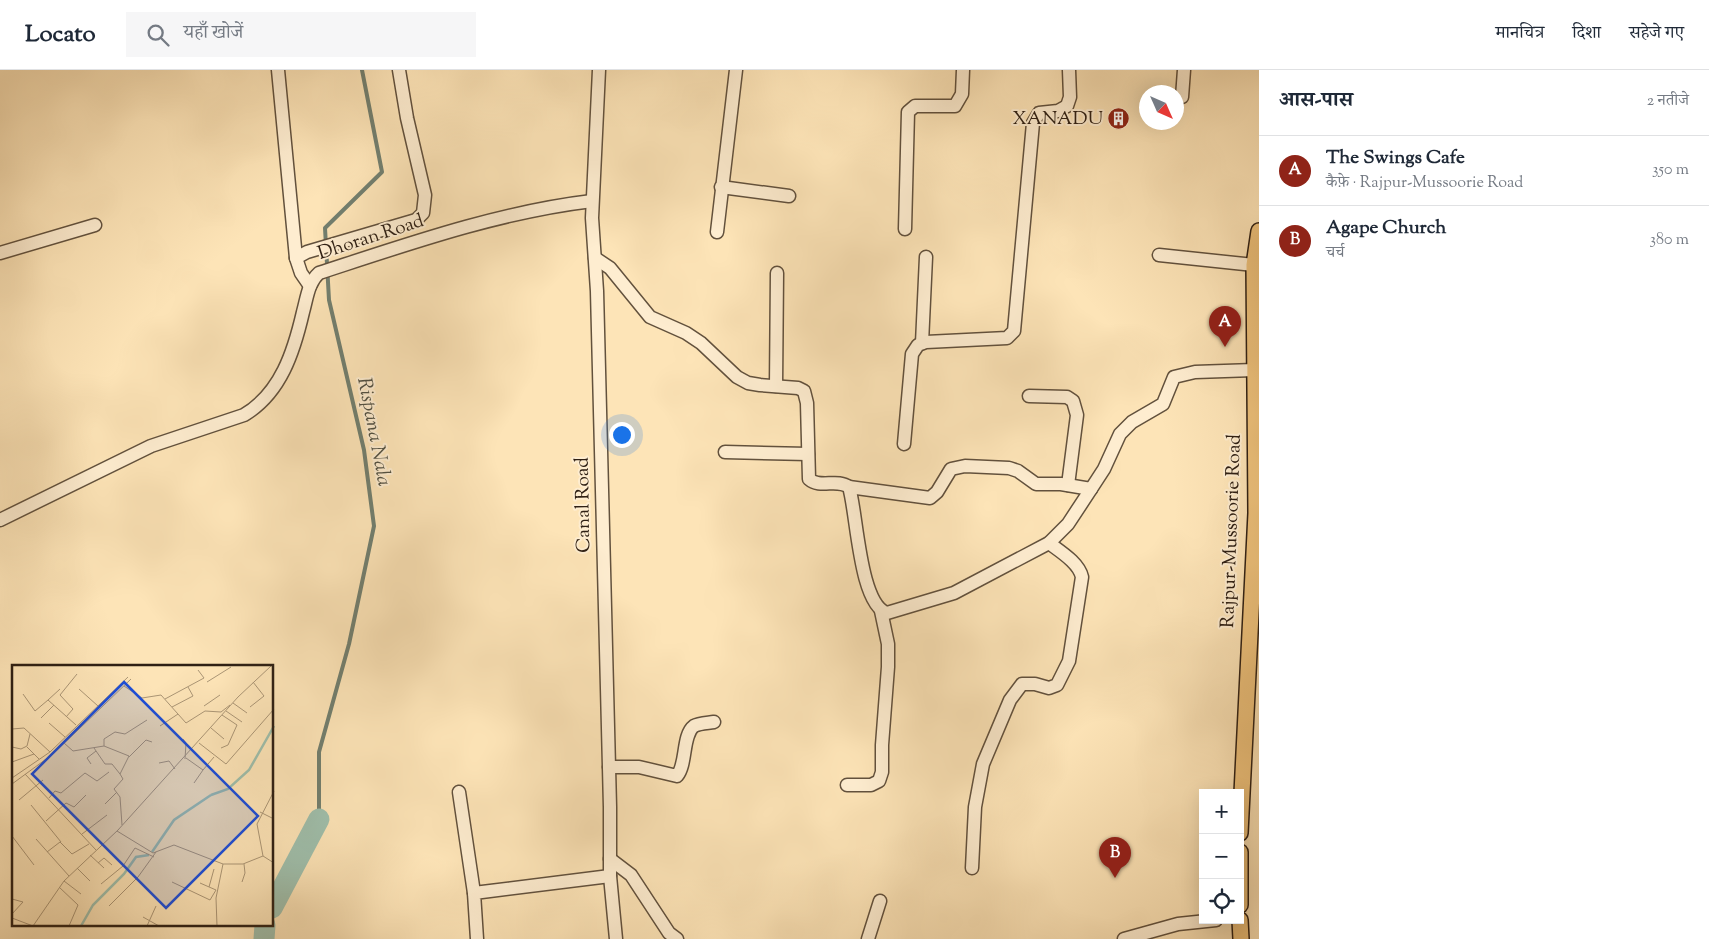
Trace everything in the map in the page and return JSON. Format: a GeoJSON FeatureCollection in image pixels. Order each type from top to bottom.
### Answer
{"type":"FeatureCollection","features":[{"type":"Feature","properties":{"kind":"main road","name":"Rajpur-Mussoorie Road"},"geometry":{"type":"LineString","coordinates":[[1242,789],[1256,513],[1254,264],[1259,231]]}},
{"type":"Feature","properties":{"kind":"main road"},"geometry":{"type":"LineString","coordinates":[[1240,924],[1241,939]]}},
{"type":"Feature","properties":{"kind":"street"},"geometry":{"type":"LineString","coordinates":[[278,70],[302,255],[301,273],[310,286]]}},
{"type":"Feature","properties":{"kind":"street"},"geometry":{"type":"LineString","coordinates":[[302,255],[416,220],[423,213],[425,195],[406,118],[399,70]]}},
{"type":"Feature","properties":{"kind":"street","name":"Canal Road"},"geometry":{"type":"LineString","coordinates":[[599,70],[592,202],[609,767],[610,876],[616,939]]}},
{"type":"Feature","properties":{"kind":"street"},"geometry":{"type":"LineString","coordinates":[[717,232],[736,70]]}},
{"type":"Feature","properties":{"kind":"street"},"geometry":{"type":"LineString","coordinates":[[904,229],[908,112],[915,106],[955,106],[962,94],[963,70]]}},
{"type":"Feature","properties":{"kind":"street"},"geometry":{"type":"LineString","coordinates":[[922,343],[1008,338],[1012,334],[1033,123],[1038,113],[1058,111],[1067,106],[1070,97],[1069,70]]}},
{"type":"Feature","properties":{"kind":"street"},"geometry":{"type":"LineString","coordinates":[[1183,85],[1184,70]]}},
{"type":"Feature","properties":{"kind":"street"},"geometry":{"type":"LineString","coordinates":[[721,187],[788,196]]}},
{"type":"Feature","properties":{"kind":"street","name":"Dhoran Road"},"geometry":{"type":"LineString","coordinates":[[0,520],[152,446],[244,415],[255,408],[266,398],[287,364],[297,338],[310,286],[319,273],[425,238],[560,205],[592,202]]}},
{"type":"Feature","properties":{"kind":"street"},"geometry":{"type":"LineString","coordinates":[[0,253],[95,225]]}},
{"type":"Feature","properties":{"kind":"street"},"geometry":{"type":"LineString","coordinates":[[1159,255],[1254,264]]}},
{"type":"Feature","properties":{"kind":"street"},"geometry":{"type":"LineString","coordinates":[[904,444],[912,354],[922,343],[926,257]]}},
{"type":"Feature","properties":{"kind":"street"},"geometry":{"type":"LineString","coordinates":[[595,258],[610,268],[650,317],[686,333],[701,343],[737,377],[748,383],[798,388],[804,391],[811,481],[845,484],[849,487],[930,498],[937,492],[951,469],[965,466],[1009,468],[1018,471],[1036,484],[1068,485],[1091,489]]}},
{"type":"Feature","properties":{"kind":"street"},"geometry":{"type":"LineString","coordinates":[[776,386],[777,273]]}},
{"type":"Feature","properties":{"kind":"street"},"geometry":{"type":"LineString","coordinates":[[881,611],[893,612],[954,593],[1049,543],[1068,524],[1091,489],[1107,464],[1120,434],[1132,422],[1163,404],[1174,377],[1195,372],[1254,370]]}},
{"type":"Feature","properties":{"kind":"street"},"geometry":{"type":"LineString","coordinates":[[1029,396],[1067,397],[1075,404],[1077,415],[1068,485]]}},
{"type":"Feature","properties":{"kind":"street"},"geometry":{"type":"LineString","coordinates":[[725,452],[808,454]]}},
{"type":"Feature","properties":{"kind":"street"},"geometry":{"type":"LineString","coordinates":[[847,785],[871,786],[879,781],[882,772],[882,745],[888,667],[888,644],[881,611],[872,598],[859,551],[849,487]]}},
{"type":"Feature","properties":{"kind":"street"},"geometry":{"type":"LineString","coordinates":[[972,868],[975,807],[980,776],[1010,700],[1022,684],[1035,684],[1049,688],[1057,685],[1068,661],[1082,577],[1072,562],[1049,543]]}},
{"type":"Feature","properties":{"kind":"street"},"geometry":{"type":"LineString","coordinates":[[609,767],[640,767],[677,776],[682,768],[690,730],[698,724],[714,722]]}},
{"type":"Feature","properties":{"kind":"street"},"geometry":{"type":"LineString","coordinates":[[459,792],[474,893],[477,939]]}},
{"type":"Feature","properties":{"kind":"street"},"geometry":{"type":"LineString","coordinates":[[610,859],[631,875],[676,939]]}},
{"type":"Feature","properties":{"kind":"street"},"geometry":{"type":"LineString","coordinates":[[474,893],[610,876]]}},
{"type":"Feature","properties":{"kind":"street"},"geometry":{"type":"LineString","coordinates":[[868,939],[880,901]]}},
{"type":"Feature","properties":{"kind":"street"},"geometry":{"type":"LineString","coordinates":[[1124,939],[1178,924],[1199,922]]}},
{"type":"Feature","properties":{"kind":"waterway","name":"Rispana Nala"},"geometry":{"type":"LineString","coordinates":[[319,819],[319,752],[349,644],[374,526],[364,450],[329,300],[325,228],[382,172],[362,70]]}},
{"type":"Feature","properties":{"kind":"waterway"},"geometry":{"type":"LineString","coordinates":[[274,904],[319,819]]}},
{"type":"Feature","properties":{"kind":"waterway"},"geometry":{"type":"LineString","coordinates":[[264,939],[265,926]]}},
{"type":"Feature","properties":{"kind":"place","name":"XANADU"},"geometry":{"type":"Point","coordinates":[1119,119]}},
{"type":"Feature","properties":{"kind":"place","name":"The Swings Cafe"},"geometry":{"type":"Point","coordinates":[1225,347]}},
{"type":"Feature","properties":{"kind":"place","name":"Agape Church"},"geometry":{"type":"Point","coordinates":[1115,878]}}]}
